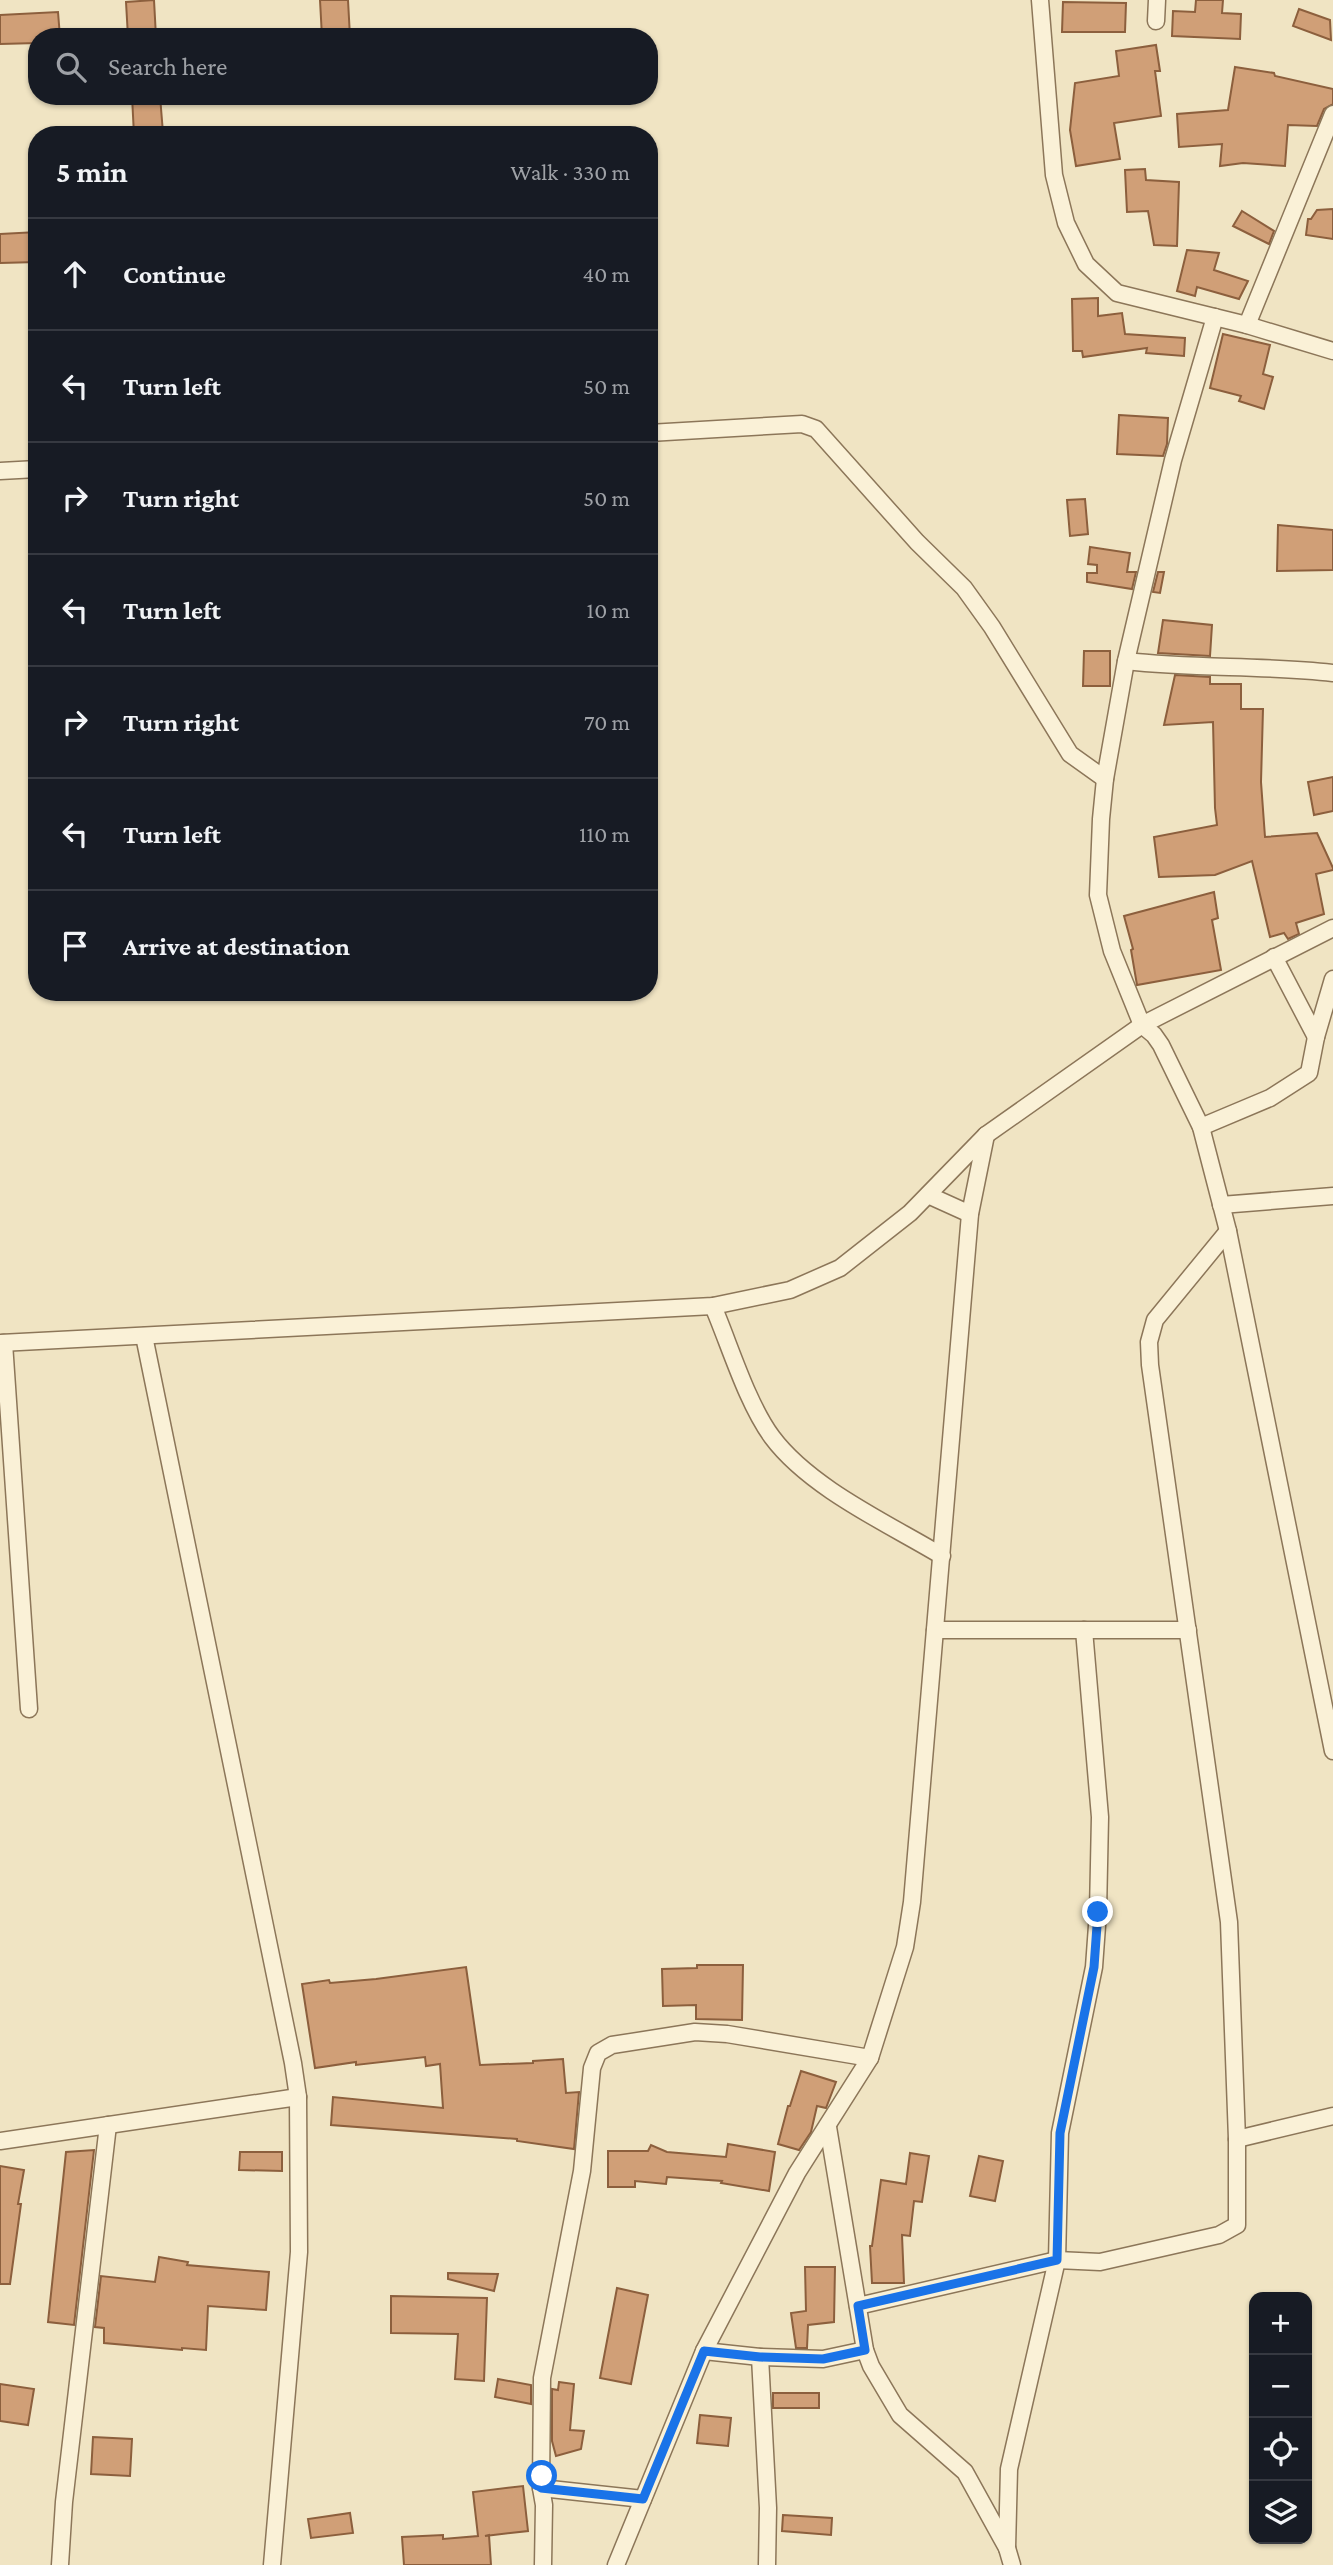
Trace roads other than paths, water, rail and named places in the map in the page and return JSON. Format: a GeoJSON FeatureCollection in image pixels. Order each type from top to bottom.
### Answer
{"type":"FeatureCollection","features":[{"type":"Feature","properties":{"kind":"street"},"geometry":{"type":"LineString","coordinates":[[1040,0],[1054,175],[1066,223],[1086,264],[1116,293],[1247,325],[1333,351]]}},
{"type":"Feature","properties":{"kind":"street"},"geometry":{"type":"LineString","coordinates":[[1156,21],[1157,0]]}},
{"type":"Feature","properties":{"kind":"street"},"geometry":{"type":"LineString","coordinates":[[1247,325],[1333,114]]}},
{"type":"Feature","properties":{"kind":"street"},"geometry":{"type":"LineString","coordinates":[[1215,317],[1173,460],[1126,661],[1105,779],[1098,895],[1112,951],[1142,1025],[1161,1045],[1201,1127],[1228,1231],[1333,1751]]}},
{"type":"Feature","properties":{"kind":"street"},"geometry":{"type":"LineString","coordinates":[[658,432],[802,424],[816,429],[917,542],[964,588],[992,627],[1070,754],[1105,779]]}},
{"type":"Feature","properties":{"kind":"street"},"geometry":{"type":"LineString","coordinates":[[0,471],[28,469]]}},
{"type":"Feature","properties":{"kind":"street"},"geometry":{"type":"LineString","coordinates":[[1126,661],[1162,665],[1279,667],[1333,673]]}},
{"type":"Feature","properties":{"kind":"street"},"geometry":{"type":"LineString","coordinates":[[29,1709],[2,1343],[713,1306],[790,1290],[840,1268],[910,1213],[986,1135],[1142,1025],[1333,928]]}},
{"type":"Feature","properties":{"kind":"street"},"geometry":{"type":"LineString","coordinates":[[1274,957],[1316,1037]]}},
{"type":"Feature","properties":{"kind":"street"},"geometry":{"type":"LineString","coordinates":[[1201,1127],[1270,1098],[1309,1073],[1316,1037],[1333,979]]}},
{"type":"Feature","properties":{"kind":"street"},"geometry":{"type":"LineString","coordinates":[[616,2565],[704,2351],[797,2173],[870,2058],[907,1936],[970,1214],[986,1135]]}},
{"type":"Feature","properties":{"kind":"street"},"geometry":{"type":"LineString","coordinates":[[928,1195],[970,1214]]}},
{"type":"Feature","properties":{"kind":"street"},"geometry":{"type":"LineString","coordinates":[[1221,1205],[1333,1196]]}},
{"type":"Feature","properties":{"kind":"street"},"geometry":{"type":"LineString","coordinates":[[858,2306],[1057,2260],[1101,2262],[1219,2235],[1237,2225],[1237,2139],[1229,1922],[1150,1365],[1149,1342],[1155,1320],[1228,1231]]}},
{"type":"Feature","properties":{"kind":"street"},"geometry":{"type":"LineString","coordinates":[[713,1306],[756,1408],[772,1436],[795,1463],[823,1485],[942,1556]]}},
{"type":"Feature","properties":{"kind":"street"},"geometry":{"type":"LineString","coordinates":[[144,1336],[288,2036],[298,2097],[299,2252],[272,2565]]}},
{"type":"Feature","properties":{"kind":"street"},"geometry":{"type":"LineString","coordinates":[[935,1630],[1188,1630]]}},
{"type":"Feature","properties":{"kind":"street"},"geometry":{"type":"LineString","coordinates":[[1007,2548],[1009,2469],[1057,2260],[1060,2133],[1094,1967],[1100,1816],[1084,1630]]}},
{"type":"Feature","properties":{"kind":"street"},"geometry":{"type":"LineString","coordinates":[[543,2565],[542,2378],[578,2199],[592,2067],[598,2053],[612,2045],[695,2032],[727,2034],[870,2058]]}},
{"type":"Feature","properties":{"kind":"street"},"geometry":{"type":"LineString","coordinates":[[0,2141],[298,2097]]}},
{"type":"Feature","properties":{"kind":"street"},"geometry":{"type":"LineString","coordinates":[[1237,2139],[1333,2116]]}},
{"type":"Feature","properties":{"kind":"street"},"geometry":{"type":"LineString","coordinates":[[60,2565],[64,2502],[108,2125]]}},
{"type":"Feature","properties":{"kind":"street"},"geometry":{"type":"LineString","coordinates":[[828,2127],[865,2350],[871,2366],[900,2415],[965,2472],[1007,2548],[1012,2565]]}},
{"type":"Feature","properties":{"kind":"street"},"geometry":{"type":"LineString","coordinates":[[704,2351],[760,2357],[823,2359],[865,2350]]}},
{"type":"Feature","properties":{"kind":"street"},"geometry":{"type":"LineString","coordinates":[[760,2357],[768,2508],[767,2565]]}},
{"type":"Feature","properties":{"kind":"street"},"geometry":{"type":"LineString","coordinates":[[541,2488],[643,2499]]}}]}
